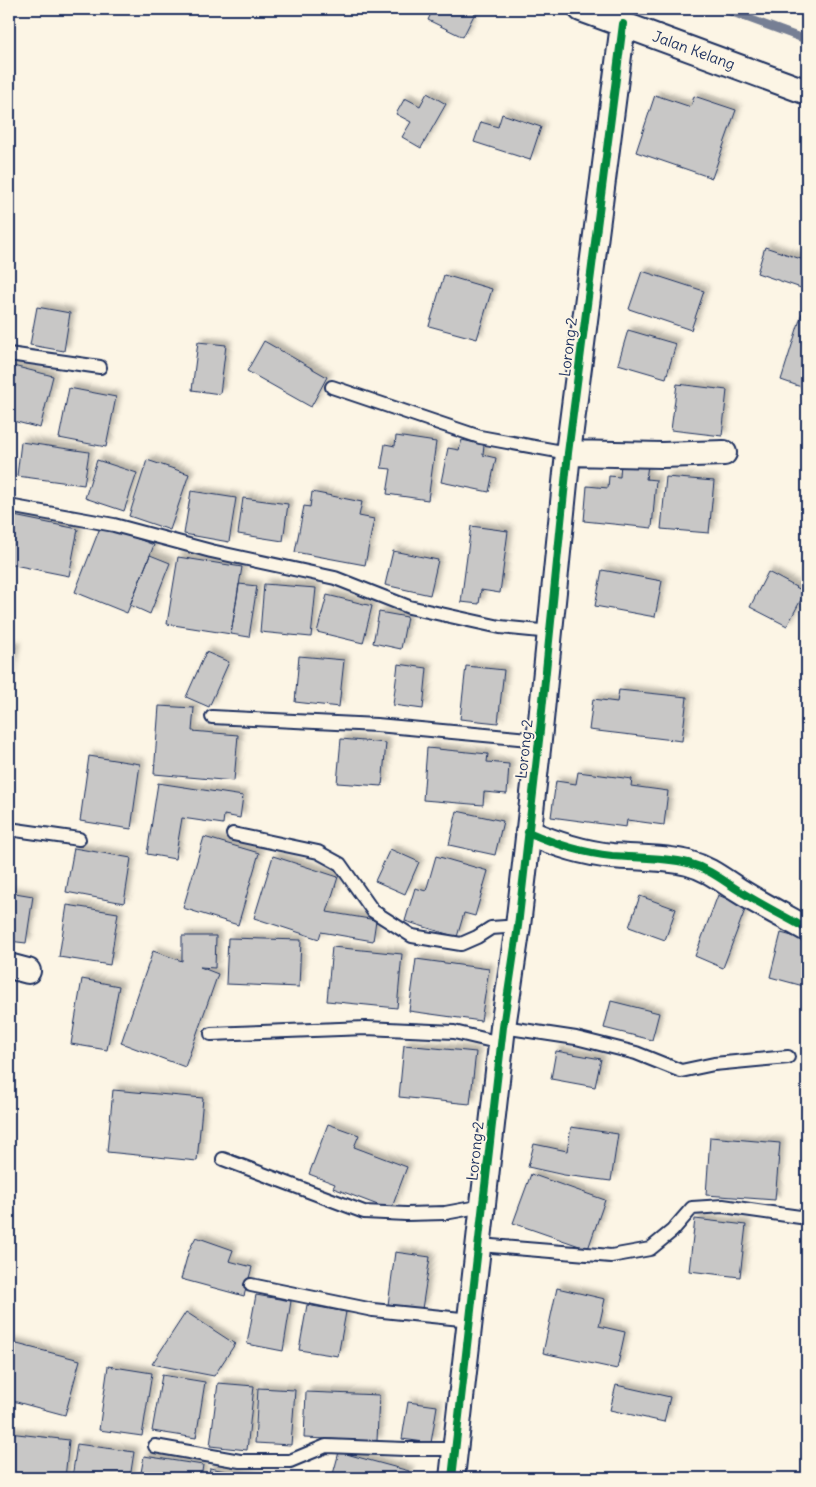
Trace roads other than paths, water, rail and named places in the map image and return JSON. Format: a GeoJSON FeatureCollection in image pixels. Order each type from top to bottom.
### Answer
{"type":"FeatureCollection","features":[{"type":"Feature","properties":{"kind":"street","name":"Jalan Kelang"},"geometry":{"type":"LineString","coordinates":[[581,9],[807,92]]}},
{"type":"Feature","properties":{"kind":"street","name":"Lorong 2"},"geometry":{"type":"LineString","coordinates":[[452,1478],[502,1035],[518,926],[551,632],[568,453],[623,24]]}},
{"type":"Feature","properties":{"kind":"street"},"geometry":{"type":"LineString","coordinates":[[568,453],[662,455],[724,453]]}},
{"type":"Feature","properties":{"kind":"street"},"geometry":{"type":"LineString","coordinates":[[528,832],[558,845],[586,851],[611,856],[666,859],[702,867],[752,898],[807,928]]}},
{"type":"Feature","properties":{"kind":"lane"},"geometry":{"type":"LineString","coordinates":[[9,354],[100,368]]}},
{"type":"Feature","properties":{"kind":"lane"},"geometry":{"type":"LineString","coordinates":[[332,387],[480,437],[568,453]]}},
{"type":"Feature","properties":{"kind":"lane"},"geometry":{"type":"LineString","coordinates":[[9,506],[114,525],[211,551],[335,578],[418,609],[500,627],[551,632]]}},
{"type":"Feature","properties":{"kind":"lane"},"geometry":{"type":"LineString","coordinates":[[212,717],[377,724],[539,740]]}},
{"type":"Feature","properties":{"kind":"lane"},"geometry":{"type":"LineString","coordinates":[[9,829],[80,839]]}},
{"type":"Feature","properties":{"kind":"lane"},"geometry":{"type":"LineString","coordinates":[[233,834],[318,852],[340,864],[373,911],[412,936],[461,944],[491,928],[518,926]]}},
{"type":"Feature","properties":{"kind":"lane"},"geometry":{"type":"LineString","coordinates":[[210,1034],[366,1028],[585,1040],[636,1053],[681,1071],[714,1064],[788,1058]]}},
{"type":"Feature","properties":{"kind":"lane"},"geometry":{"type":"LineString","coordinates":[[223,1159],[364,1212],[445,1213],[483,1206]]}},
{"type":"Feature","properties":{"kind":"lane"},"geometry":{"type":"LineString","coordinates":[[479,1245],[611,1256],[650,1249],[672,1231],[692,1208],[723,1206],[807,1218]]}},
{"type":"Feature","properties":{"kind":"lane"},"geometry":{"type":"LineString","coordinates":[[251,1285],[374,1310],[471,1320]]}},
{"type":"Feature","properties":{"kind":"lane"},"geometry":{"type":"LineString","coordinates":[[155,1446],[240,1461],[290,1461],[326,1446],[456,1449]]}},
{"type":"Feature","properties":{"kind":"waterway"},"geometry":{"type":"LineString","coordinates":[[723,9],[807,40]]}}]}
